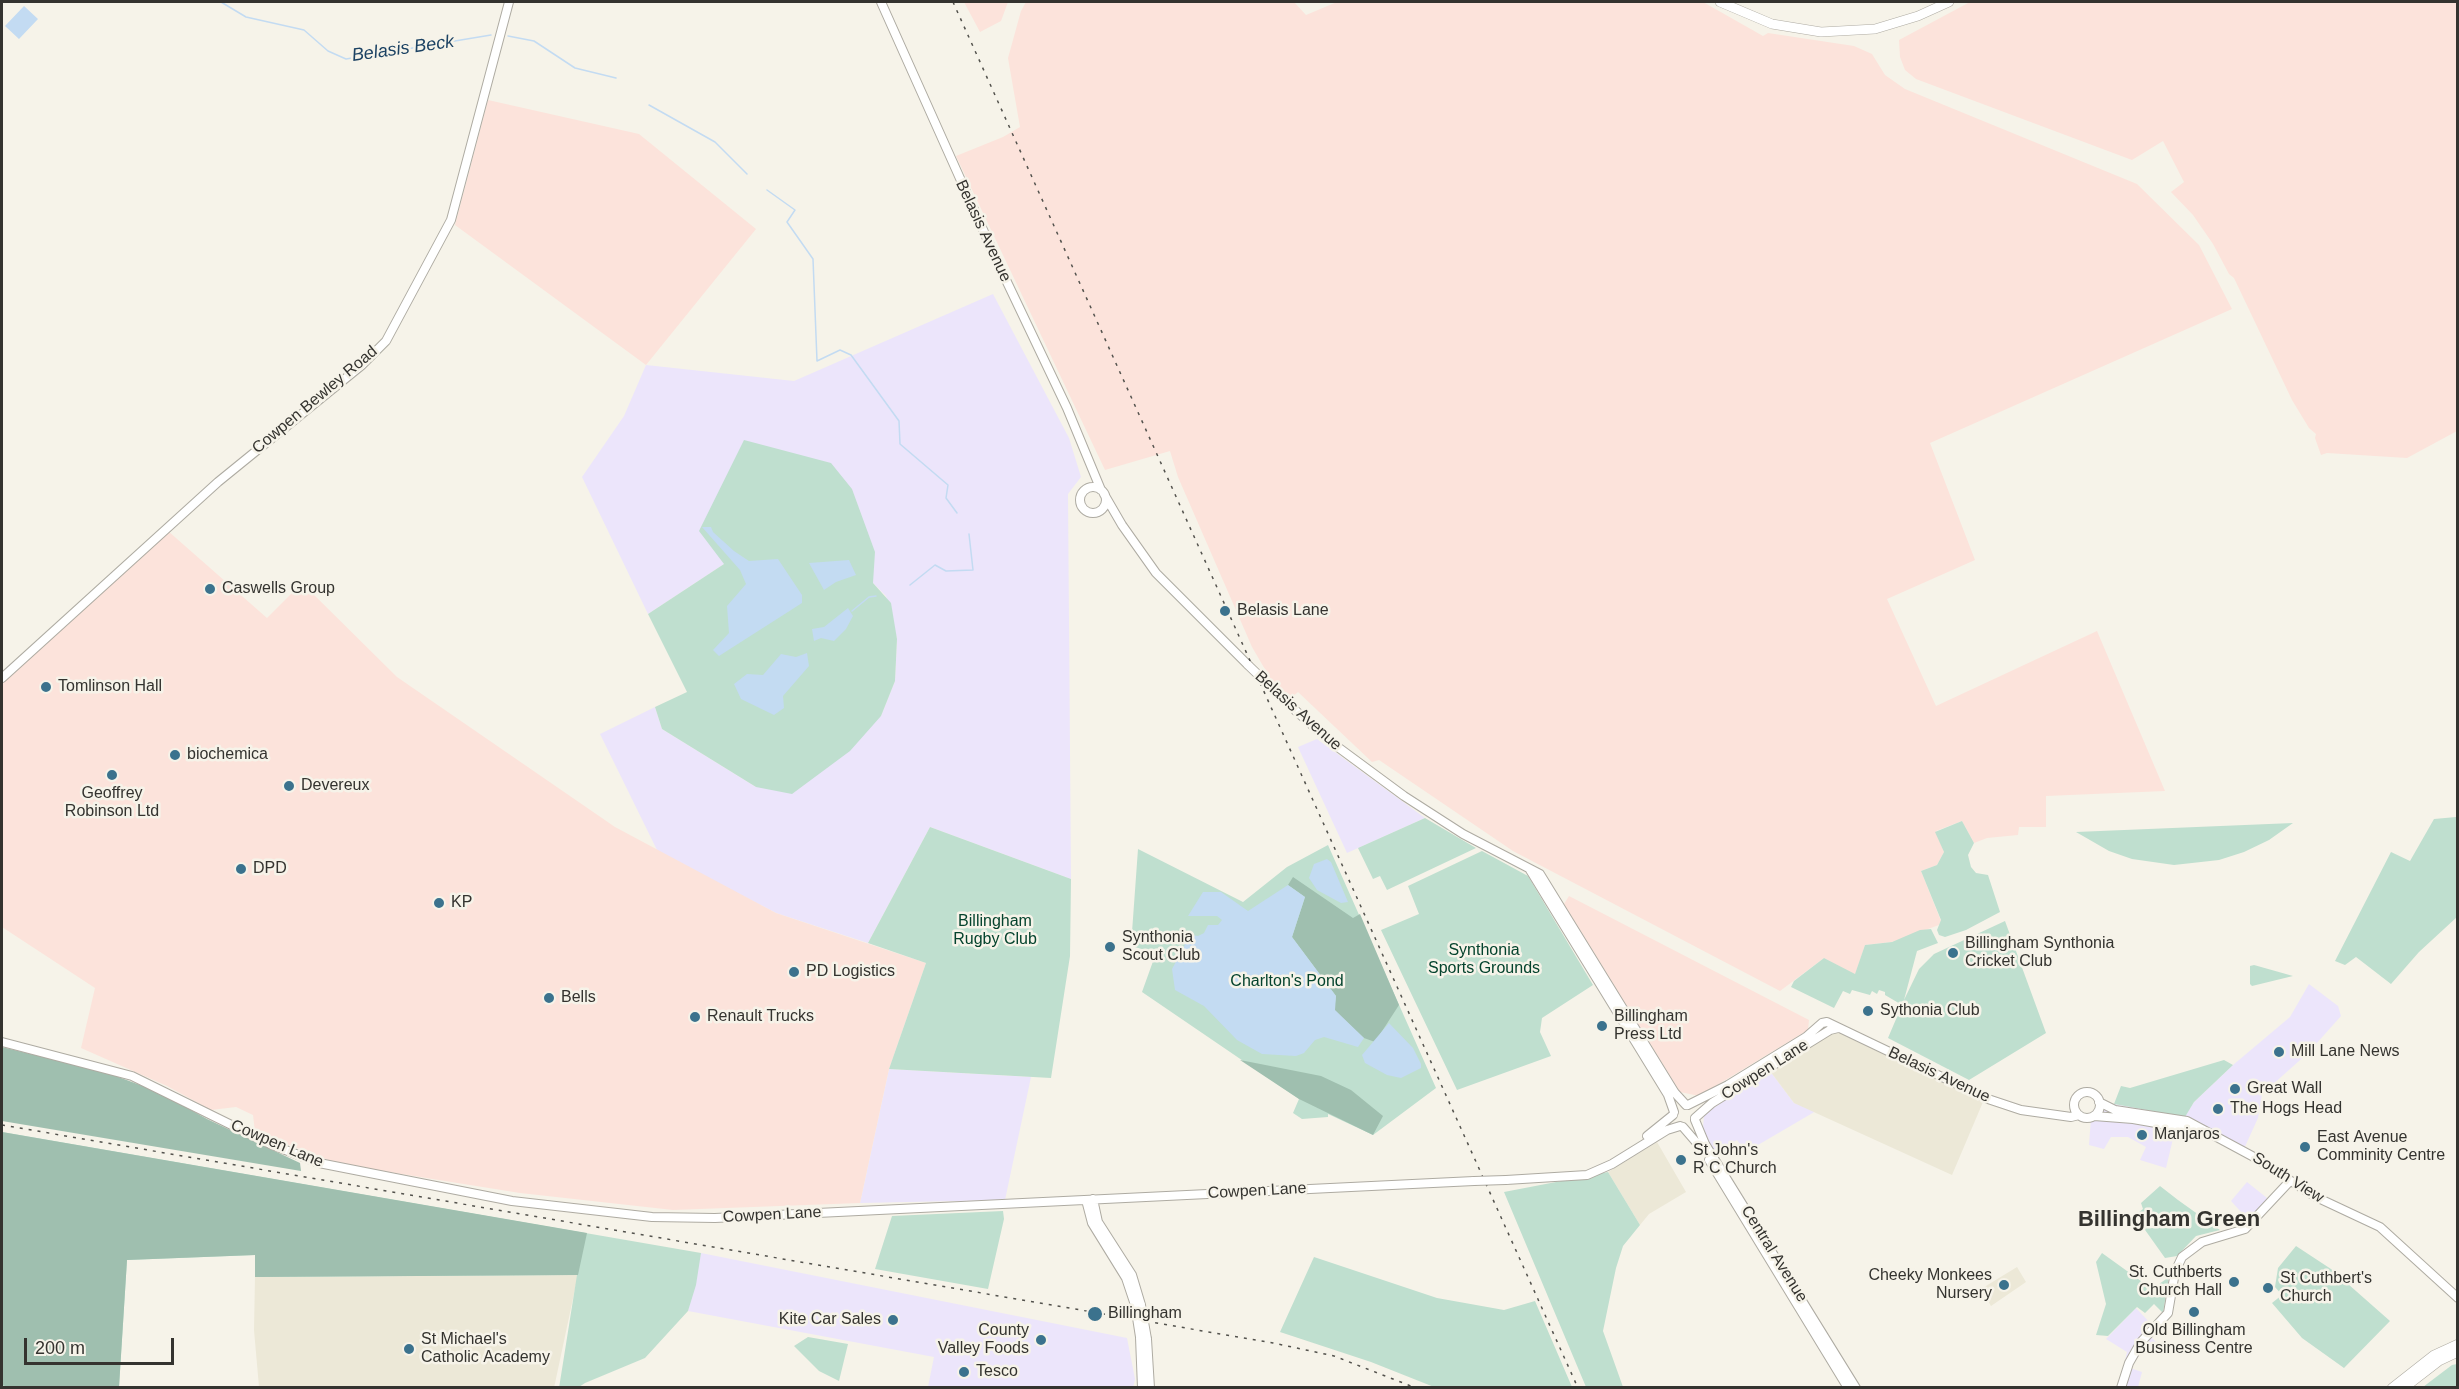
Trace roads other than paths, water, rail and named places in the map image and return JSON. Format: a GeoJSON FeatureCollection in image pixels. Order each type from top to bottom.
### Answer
{"type":"FeatureCollection","features":[{"type":"Feature","properties":{"kind":"main road"},"geometry":{"type":"LineString","coordinates":[[1720,2],[1772,24],[1821,32],[1875,29],[1918,16],[1949,2]]}},
{"type":"Feature","properties":{"kind":"main road"},"geometry":{"type":"LineString","coordinates":[[2392,1388],[2434,1355],[2457,1344]]}},
{"type":"Feature","properties":{"kind":"main road"},"geometry":{"type":"LineString","coordinates":[[2404,1388],[2439,1361],[2457,1352]]}},
{"type":"Feature","properties":{"kind":"street","name":"Cowpen Bewley Road"},"geometry":{"type":"LineString","coordinates":[[2,678],[218,482],[362,365],[386,340],[451,220],[509,2]]}},
{"type":"Feature","properties":{"kind":"street","name":"Belasis Avenue"},"geometry":{"type":"LineString","coordinates":[[881,2],[1103,492],[1122,525],[1173,593],[1296,711],[1335,745],[1404,796],[1463,834],[1540,874]]}},
{"type":"Feature","properties":{"kind":"street"},"geometry":{"type":"LineString","coordinates":[[1085,489],[1093,487],[1103,492],[1105,503],[1099,511],[1090,513],[1082,507],[1080,496],[1091,479],[1089,460]]}},
{"type":"Feature","properties":{"kind":"street","name":"Belasis Avenue"},"geometry":{"type":"LineString","coordinates":[[1099,511],[1122,525]]}},
{"type":"Feature","properties":{"kind":"street","name":"Central Avenue"},"geometry":{"type":"LineString","coordinates":[[1529,868],[1675,1093],[1694,1111],[1705,1144],[1768,1251]]}},
{"type":"Feature","properties":{"kind":"street","name":"Central Avenue"},"geometry":{"type":"LineString","coordinates":[[1540,874],[1668,1095],[1673,1113],[1682,1127],[1700,1146],[1856,1388]]}},
{"type":"Feature","properties":{"kind":"street","name":"Belasis Avenue"},"geometry":{"type":"LineString","coordinates":[[1822,1023],[1838,1028],[1988,1099],[2021,1110],[2079,1115],[2087,1118],[2094,1116],[2133,1119],[2202,1131]]}},
{"type":"Feature","properties":{"kind":"street","name":"Cowpen Lane"},"geometry":{"type":"LineString","coordinates":[[1687,1105],[1728,1085],[1810,1034],[1822,1023]]}},
{"type":"Feature","properties":{"kind":"street","name":"Cowpen Lane"},"geometry":{"type":"LineString","coordinates":[[1695,1119],[1712,1103],[1830,1030],[1838,1028]]}},
{"type":"Feature","properties":{"kind":"street","name":"Cowpen Lane"},"geometry":{"type":"LineString","coordinates":[[2,1042],[132,1076],[270,1144],[320,1163],[512,1201],[652,1217],[701,1218],[1570,1176],[1623,1154],[1667,1130],[1682,1127]]}},
{"type":"Feature","properties":{"kind":"street"},"geometry":{"type":"LineString","coordinates":[[2061,1115],[2080,1095],[2088,1093],[2095,1095],[2099,1102],[2099,1110],[2094,1116]]}},
{"type":"Feature","properties":{"kind":"street"},"geometry":{"type":"LineString","coordinates":[[2075,1102],[2079,1115]]}},
{"type":"Feature","properties":{"kind":"street"},"geometry":{"type":"LineString","coordinates":[[2099,1102],[2115,1110],[2187,1121],[2202,1131]]}},
{"type":"Feature","properties":{"kind":"street"},"geometry":{"type":"LineString","coordinates":[[1673,1113],[1680,1106],[1687,1105]]}},
{"type":"Feature","properties":{"kind":"street","name":"Cowpen Lane"},"geometry":{"type":"LineString","coordinates":[[1623,1154],[1661,1127],[1673,1113]]}},
{"type":"Feature","properties":{"kind":"street"},"geometry":{"type":"LineString","coordinates":[[1682,1127],[1690,1126],[1695,1119]]}},
{"type":"Feature","properties":{"kind":"street","name":"South View"},"geometry":{"type":"LineString","coordinates":[[2202,1131],[2252,1156],[2325,1202],[2385,1231],[2457,1298]]}},
{"type":"Feature","properties":{"kind":"street"},"geometry":{"type":"LineString","coordinates":[[2121,1388],[2127,1368],[2141,1342],[2168,1313],[2175,1272],[2182,1257],[2202,1242],[2245,1228],[2289,1181]]}},
{"type":"Feature","properties":{"kind":"street"},"geometry":{"type":"LineString","coordinates":[[1090,1199],[1098,1222],[1132,1275],[1144,1338],[1150,1388]]}},
{"type":"Feature","properties":{"kind":"street","name":"Central Avenue"},"geometry":{"type":"LineString","coordinates":[[1807,1314],[1848,1388]]}},
{"type":"Feature","properties":{"kind":"street"},"geometry":{"type":"LineString","coordinates":[[1142,1388],[1144,1338]]}},
{"type":"Feature","properties":{"kind":"water"},"geometry":{"type":"Polygon","coordinates":[[[24,6],[38,19],[19,39],[5,26],[24,6]]]}},
{"type":"Feature","properties":{"kind":"water"},"geometry":{"type":"Polygon","coordinates":[[[702,527],[711,527],[713,532],[734,551],[749,561],[778,559],[802,595],[802,603],[719,656],[713,650],[729,633],[727,606],[746,584],[740,570],[702,527]]]}},
{"type":"Feature","properties":{"kind":"water"},"geometry":{"type":"Polygon","coordinates":[[[849,560],[856,575],[836,582],[824,590],[809,563],[849,560]]]}},
{"type":"Feature","properties":{"kind":"water"},"geometry":{"type":"Polygon","coordinates":[[[848,608],[853,616],[846,629],[834,641],[821,638],[814,641],[812,629],[824,627],[848,608]]]}},
{"type":"Feature","properties":{"kind":"water"},"geometry":{"type":"Polygon","coordinates":[[[807,653],[809,666],[783,696],[784,708],[774,715],[741,699],[734,684],[747,674],[763,675],[781,654],[796,657],[807,653]]]}},
{"type":"Feature","properties":{"kind":"water"},"geometry":{"type":"Polygon","coordinates":[[[1327,859],[1331,862],[1348,902],[1341,903],[1317,890],[1309,878],[1314,864],[1327,859]]]}},
{"type":"Feature","properties":{"kind":"water","name":"Charlton's Pond"},"geometry":{"type":"Polygon","coordinates":[[[1288,885],[1305,897],[1292,937],[1336,996],[1335,1010],[1364,1038],[1358,1047],[1324,1037],[1315,1040],[1304,1053],[1296,1056],[1262,1054],[1237,1040],[1204,1006],[1175,990],[1172,969],[1185,945],[1182,942],[1184,934],[1198,936],[1204,933],[1208,925],[1218,925],[1222,920],[1217,916],[1188,916],[1203,892],[1221,892],[1248,911],[1288,885]]]}},
{"type":"Feature","properties":{"kind":"water"},"geometry":{"type":"Polygon","coordinates":[[[1389,1023],[1413,1048],[1421,1064],[1421,1068],[1401,1078],[1387,1075],[1365,1063],[1362,1055],[1389,1023]]]}},
{"type":"Feature","properties":{"kind":"waterway","name":"Belasis Beck"},"geometry":{"type":"LineString","coordinates":[[221,2],[246,17],[304,30],[328,51],[346,59],[491,35]]}},
{"type":"Feature","properties":{"kind":"waterway","name":"Belasis Beck"},"geometry":{"type":"LineString","coordinates":[[508,36],[534,41],[575,68],[616,78]]}},
{"type":"Feature","properties":{"kind":"waterway","name":"Belasis Beck"},"geometry":{"type":"LineString","coordinates":[[649,105],[715,142],[747,174]]}},
{"type":"Feature","properties":{"kind":"waterway","name":"Belasis Beck"},"geometry":{"type":"LineString","coordinates":[[767,190],[795,210],[787,222],[813,259],[817,361],[840,350],[851,355],[899,421],[900,444],[948,485],[946,498],[957,513]]}},
{"type":"Feature","properties":{"kind":"waterway","name":"Belasis Beck"},"geometry":{"type":"LineString","coordinates":[[910,585],[935,565],[946,571],[973,570],[969,534]]}},
{"type":"Feature","properties":{"kind":"waterway","name":"Belasis Beck"},"geometry":{"type":"LineString","coordinates":[[852,611],[869,597],[876,596]]}},
{"type":"Feature","properties":{"kind":"railway"},"geometry":{"type":"LineString","coordinates":[[953,2],[1578,1388]]}},
{"type":"Feature","properties":{"kind":"railway"},"geometry":{"type":"LineString","coordinates":[[2,1125],[1273,1343],[1334,1356],[1416,1388]]}},
{"type":"Feature","properties":{"kind":"place","name":"Caswells Group"},"geometry":{"type":"Point","coordinates":[210,589]}},
{"type":"Feature","properties":{"kind":"place","name":"Belasis Lane"},"geometry":{"type":"Point","coordinates":[1225,611]}},
{"type":"Feature","properties":{"kind":"place","name":"Tomlinson Hall"},"geometry":{"type":"Point","coordinates":[46,687]}},
{"type":"Feature","properties":{"kind":"place","name":"biochemica"},"geometry":{"type":"Point","coordinates":[175,755]}},
{"type":"Feature","properties":{"kind":"place","name":"Geoffrey Robinson Ltd"},"geometry":{"type":"Point","coordinates":[112,775]}},
{"type":"Feature","properties":{"kind":"place","name":"Devereux"},"geometry":{"type":"Point","coordinates":[289,786]}},
{"type":"Feature","properties":{"kind":"place","name":"DPD"},"geometry":{"type":"Point","coordinates":[241,869]}},
{"type":"Feature","properties":{"kind":"place","name":"KP"},"geometry":{"type":"Point","coordinates":[439,903]}},
{"type":"Feature","properties":{"kind":"place","name":"Synthonia Scout Club"},"geometry":{"type":"Point","coordinates":[1110,947]}},
{"type":"Feature","properties":{"kind":"place","name":"Billingham Synthonia Cricket Club"},"geometry":{"type":"Point","coordinates":[1953,953]}},
{"type":"Feature","properties":{"kind":"place","name":"PD Logistics"},"geometry":{"type":"Point","coordinates":[794,972]}},
{"type":"Feature","properties":{"kind":"place","name":"Bells"},"geometry":{"type":"Point","coordinates":[549,998]}},
{"type":"Feature","properties":{"kind":"place","name":"Sythonia Club"},"geometry":{"type":"Point","coordinates":[1868,1011]}},
{"type":"Feature","properties":{"kind":"place","name":"Renault Trucks"},"geometry":{"type":"Point","coordinates":[695,1017]}},
{"type":"Feature","properties":{"kind":"place","name":"Billingham Press Ltd"},"geometry":{"type":"Point","coordinates":[1602,1026]}},
{"type":"Feature","properties":{"kind":"place","name":"Mill Lane News"},"geometry":{"type":"Point","coordinates":[2279,1052]}},
{"type":"Feature","properties":{"kind":"place","name":"Great Wall"},"geometry":{"type":"Point","coordinates":[2235,1089]}},
{"type":"Feature","properties":{"kind":"place","name":"The Hogs Head"},"geometry":{"type":"Point","coordinates":[2218,1109]}},
{"type":"Feature","properties":{"kind":"place","name":"Manjaros"},"geometry":{"type":"Point","coordinates":[2142,1135]}},
{"type":"Feature","properties":{"kind":"place","name":"East Avenue Comminity Centre"},"geometry":{"type":"Point","coordinates":[2305,1147]}},
{"type":"Feature","properties":{"kind":"place","name":"St John's R C Church"},"geometry":{"type":"Point","coordinates":[1681,1160]}},
{"type":"Feature","properties":{"kind":"place","name":"St. Cuthberts Church Hall"},"geometry":{"type":"Point","coordinates":[2234,1282]}},
{"type":"Feature","properties":{"kind":"place","name":"Cheeky Monkees Nursery"},"geometry":{"type":"Point","coordinates":[2004,1285]}},
{"type":"Feature","properties":{"kind":"place","name":"St Cuthbert's Church"},"geometry":{"type":"Point","coordinates":[2268,1288]}},
{"type":"Feature","properties":{"kind":"place","name":"Old Billingham Business Centre"},"geometry":{"type":"Point","coordinates":[2194,1312]}},
{"type":"Feature","properties":{"kind":"place","name":"Billingham"},"geometry":{"type":"Point","coordinates":[1095,1314]}},
{"type":"Feature","properties":{"kind":"place","name":"Kite Car Sales"},"geometry":{"type":"Point","coordinates":[893,1320]}},
{"type":"Feature","properties":{"kind":"place","name":"County Valley Foods"},"geometry":{"type":"Point","coordinates":[1041,1340]}},
{"type":"Feature","properties":{"kind":"place","name":"St Michael's Catholic Academy"},"geometry":{"type":"Point","coordinates":[409,1349]}},
{"type":"Feature","properties":{"kind":"place","name":"Tesco"},"geometry":{"type":"Point","coordinates":[964,1372]}},
{"type":"Feature","properties":{"kind":"district","name":"Billingham Green"},"geometry":{"type":"Point","coordinates":[2169,1220]}},
{"type":"Feature","properties":{"kind":"park label","name":"Billingham Rugby Club"},"geometry":{"type":"Point","coordinates":[995,931]}},
{"type":"Feature","properties":{"kind":"park label","name":"Synthonia Sports Grounds"},"geometry":{"type":"Point","coordinates":[1484,960]}}]}
